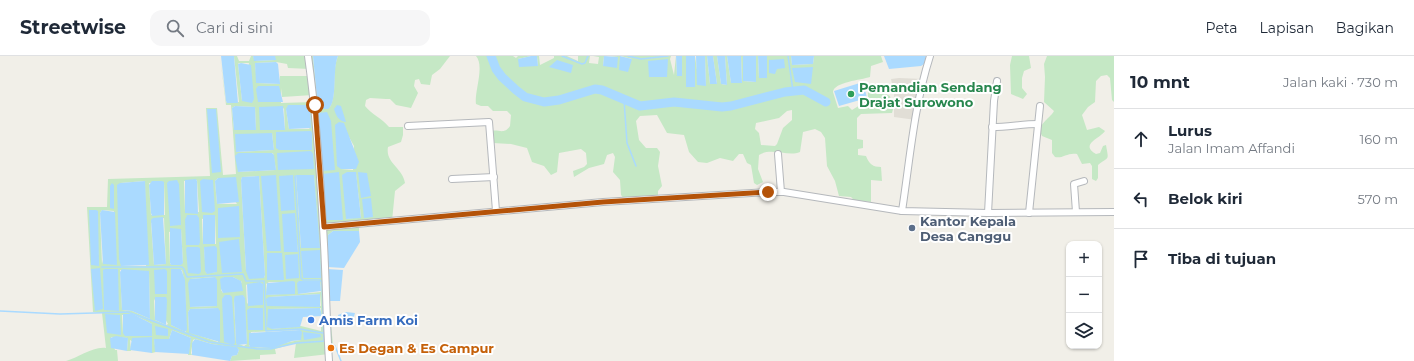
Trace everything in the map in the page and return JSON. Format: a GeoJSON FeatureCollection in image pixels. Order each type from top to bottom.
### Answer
{"type":"FeatureCollection","features":[{"type":"Feature","properties":{"kind":"street"},"geometry":{"type":"LineString","coordinates":[[308,56],[315,105],[324,227],[329,361]]}},
{"type":"Feature","properties":{"kind":"street"},"geometry":{"type":"LineString","coordinates":[[902,211],[914,125],[923,79],[930,56]]}},
{"type":"Feature","properties":{"kind":"street"},"geometry":{"type":"LineString","coordinates":[[988,213],[992,127],[997,81]]}},
{"type":"Feature","properties":{"kind":"street"},"geometry":{"type":"LineString","coordinates":[[1028,212],[1040,106]]}},
{"type":"Feature","properties":{"kind":"street"},"geometry":{"type":"LineString","coordinates":[[408,126],[489,122],[496,211]]}},
{"type":"Feature","properties":{"kind":"street"},"geometry":{"type":"LineString","coordinates":[[992,127],[1012,127],[1026,124],[1038,124]]}},
{"type":"Feature","properties":{"kind":"street"},"geometry":{"type":"LineString","coordinates":[[778,154],[781,192]]}},
{"type":"Feature","properties":{"kind":"street"},"geometry":{"type":"LineString","coordinates":[[452,179],[494,177]]}},
{"type":"Feature","properties":{"kind":"street"},"geometry":{"type":"LineString","coordinates":[[1076,212],[1074,184],[1084,181]]}},
{"type":"Feature","properties":{"kind":"street"},"geometry":{"type":"LineString","coordinates":[[324,227],[496,211],[674,197],[781,192],[902,211],[988,213],[1114,212]]}},
{"type":"Feature","properties":{"kind":"shaded area"},"geometry":{"type":"Polygon","coordinates":[[[891,79],[923,79],[916,120],[894,117],[894,94],[891,79]]]}},
{"type":"Feature","properties":{"kind":"green space"},"geometry":{"type":"Polygon","coordinates":[[[220,56],[227,103],[239,102],[234,56],[237,56],[239,61],[249,61],[251,56],[253,56],[255,61],[275,60],[275,56],[313,56],[318,109],[330,107],[334,95],[335,69],[338,56],[450,56],[440,69],[432,75],[430,85],[421,84],[419,79],[415,80],[414,86],[418,93],[411,108],[396,105],[390,99],[370,98],[366,100],[365,106],[389,127],[403,127],[401,142],[388,147],[388,153],[389,157],[404,178],[405,183],[395,191],[392,221],[359,225],[359,231],[333,231],[328,235],[328,298],[333,344],[327,341],[329,354],[294,358],[296,343],[275,349],[276,354],[260,355],[260,359],[230,361],[232,356],[237,355],[239,350],[237,348],[212,344],[195,339],[193,340],[192,355],[188,355],[191,338],[172,330],[169,339],[154,339],[156,352],[152,353],[130,340],[131,351],[127,351],[128,338],[111,337],[115,350],[117,350],[118,361],[66,361],[91,350],[106,348],[102,313],[93,312],[87,207],[107,207],[108,179],[210,176],[206,108],[217,108],[223,175],[236,174],[231,105],[226,105],[220,56]],[[276,62],[255,63],[257,83],[279,84],[280,76],[311,76],[310,69],[288,68],[287,64],[276,62]],[[249,63],[238,64],[242,101],[249,63]],[[281,88],[281,103],[314,102],[313,95],[282,97],[281,88]],[[235,106],[232,108],[234,130],[256,130],[255,107],[235,106]],[[284,108],[260,130],[285,130],[284,108]],[[286,109],[289,129],[310,129],[286,109]],[[272,133],[236,152],[274,150],[272,133]],[[349,137],[341,169],[353,170],[354,146],[349,137]],[[273,153],[238,172],[276,170],[273,153]],[[356,174],[346,219],[361,217],[356,174]],[[296,175],[301,248],[319,248],[314,175],[296,175]],[[259,176],[242,177],[246,271],[264,278],[259,176]],[[218,178],[215,181],[217,204],[237,204],[218,178]],[[197,180],[184,181],[185,212],[199,212],[197,180]],[[145,181],[120,183],[121,266],[146,266],[145,181]],[[164,182],[149,183],[151,215],[165,215],[164,182]],[[102,210],[100,213],[102,264],[114,211],[102,210]],[[215,215],[202,219],[203,244],[216,244],[215,215]],[[164,218],[151,223],[154,265],[166,264],[164,218]],[[181,229],[169,232],[170,264],[183,263],[181,229]],[[296,237],[284,252],[298,251],[296,237]],[[204,248],[206,273],[217,272],[217,248],[204,248]],[[120,270],[122,310],[132,311],[150,319],[149,273],[120,270]],[[171,270],[171,325],[186,332],[185,284],[182,270],[171,270]],[[215,277],[190,279],[190,307],[217,306],[215,277]],[[224,277],[221,290],[223,293],[242,282],[233,277],[224,277]],[[320,281],[298,282],[298,294],[321,292],[320,281]],[[269,282],[266,284],[267,295],[295,293],[294,282],[269,282]],[[262,283],[246,285],[247,304],[262,283]],[[320,294],[269,297],[321,306],[320,294]],[[244,296],[234,299],[236,343],[244,346],[247,344],[244,296]],[[154,299],[155,320],[166,325],[168,324],[154,299]],[[218,308],[190,309],[188,312],[189,332],[218,342],[218,308]],[[321,308],[268,309],[272,329],[301,326],[321,331],[321,308]],[[133,314],[122,315],[123,333],[152,324],[133,314]],[[300,330],[251,332],[249,346],[269,347],[301,340],[300,330]]]}},
{"type":"Feature","properties":{"kind":"green space"},"geometry":{"type":"Polygon","coordinates":[[[476,56],[513,56],[516,58],[518,56],[531,56],[518,59],[538,66],[537,56],[539,56],[540,65],[554,58],[554,56],[567,56],[578,61],[578,56],[590,56],[589,63],[598,64],[599,57],[593,56],[604,56],[603,66],[618,57],[610,56],[620,56],[620,70],[632,59],[621,56],[671,56],[670,59],[674,75],[676,56],[677,76],[682,75],[682,56],[686,56],[686,87],[695,56],[697,70],[706,86],[705,56],[707,56],[710,84],[717,84],[713,56],[717,56],[721,84],[727,85],[725,56],[727,56],[731,83],[742,83],[741,56],[743,56],[743,81],[756,82],[756,56],[758,56],[759,78],[767,78],[767,56],[791,56],[792,65],[813,64],[814,56],[881,56],[883,62],[871,66],[870,77],[838,86],[833,92],[838,108],[848,106],[852,110],[868,100],[868,90],[876,90],[890,96],[893,109],[892,113],[861,114],[857,118],[857,139],[863,140],[863,148],[858,149],[858,155],[866,156],[868,161],[872,164],[881,167],[882,181],[871,180],[871,202],[854,200],[851,197],[839,196],[835,181],[827,166],[825,138],[821,132],[815,129],[803,132],[800,152],[769,152],[759,155],[758,169],[763,182],[757,185],[754,183],[751,165],[747,163],[743,154],[739,154],[733,161],[720,158],[707,163],[698,162],[689,152],[684,135],[667,133],[657,115],[640,116],[636,121],[639,140],[646,148],[657,148],[660,152],[658,166],[662,186],[658,191],[658,198],[625,200],[621,195],[620,180],[613,172],[615,157],[613,153],[607,155],[604,164],[589,168],[574,177],[573,171],[584,167],[587,164],[586,153],[581,149],[559,153],[557,172],[551,175],[544,166],[532,162],[527,148],[511,144],[493,143],[491,131],[503,131],[508,129],[510,126],[511,115],[507,111],[493,111],[488,106],[476,104],[480,66],[479,60],[476,56]],[[792,110],[787,111],[779,118],[756,123],[755,129],[759,133],[761,145],[775,146],[783,128],[792,120],[792,110]]]}},
{"type":"Feature","properties":{"kind":"green space"},"geometry":{"type":"Polygon","coordinates":[[[1012,56],[1029,56],[1031,68],[1024,71],[1022,78],[1022,88],[1027,94],[1023,99],[1011,94],[1010,65],[1012,56]]]}},
{"type":"Feature","properties":{"kind":"green space"},"geometry":{"type":"Polygon","coordinates":[[[1047,56],[1114,56],[1114,102],[1112,100],[1110,78],[1107,75],[1101,76],[1096,81],[1095,102],[1088,107],[1082,115],[1087,130],[1099,127],[1105,131],[1090,144],[1091,150],[1096,154],[1100,153],[1103,146],[1106,145],[1108,156],[1098,165],[1098,178],[1096,181],[1092,179],[1092,166],[1090,163],[1082,164],[1077,154],[1055,157],[1052,153],[1052,140],[1042,136],[1042,125],[1054,111],[1044,102],[1044,64],[1047,56]]]}},
{"type":"Feature","properties":{"kind":"water"},"geometry":{"type":"Polygon","coordinates":[[[221,56],[234,56],[238,103],[227,103],[226,101],[221,56]]]}},
{"type":"Feature","properties":{"kind":"water"},"geometry":{"type":"Polygon","coordinates":[[[253,56],[275,56],[276,60],[254,61],[253,56]]]}},
{"type":"Feature","properties":{"kind":"water"},"geometry":{"type":"Polygon","coordinates":[[[313,56],[338,56],[335,69],[333,100],[328,109],[318,109],[313,56]]]}},
{"type":"Feature","properties":{"kind":"water"},"geometry":{"type":"Polygon","coordinates":[[[537,56],[538,66],[519,67],[518,59],[537,56]]]}},
{"type":"Feature","properties":{"kind":"water"},"geometry":{"type":"Polygon","coordinates":[[[604,56],[618,57],[617,68],[603,66],[604,56]]]}},
{"type":"Feature","properties":{"kind":"water"},"geometry":{"type":"Polygon","coordinates":[[[620,56],[632,59],[628,72],[619,70],[620,56]]]}},
{"type":"Feature","properties":{"kind":"water"},"geometry":{"type":"Polygon","coordinates":[[[676,56],[682,56],[682,76],[677,76],[676,56]]]}},
{"type":"Feature","properties":{"kind":"water"},"geometry":{"type":"Polygon","coordinates":[[[686,56],[695,56],[695,87],[686,87],[686,56]]]}},
{"type":"Feature","properties":{"kind":"water"},"geometry":{"type":"Polygon","coordinates":[[[696,56],[705,56],[706,86],[697,85],[696,56]]]}},
{"type":"Feature","properties":{"kind":"water"},"geometry":{"type":"Polygon","coordinates":[[[707,56],[713,56],[717,84],[710,84],[707,56]]]}},
{"type":"Feature","properties":{"kind":"water"},"geometry":{"type":"Polygon","coordinates":[[[717,56],[725,56],[727,85],[721,84],[717,56]]]}},
{"type":"Feature","properties":{"kind":"water"},"geometry":{"type":"Polygon","coordinates":[[[727,56],[741,56],[742,83],[731,83],[727,56]]]}},
{"type":"Feature","properties":{"kind":"water"},"geometry":{"type":"Polygon","coordinates":[[[743,56],[756,56],[756,82],[743,81],[743,56]]]}},
{"type":"Feature","properties":{"kind":"water"},"geometry":{"type":"Polygon","coordinates":[[[758,56],[767,56],[767,78],[759,78],[758,56]]]}},
{"type":"Feature","properties":{"kind":"water"},"geometry":{"type":"Polygon","coordinates":[[[791,56],[814,56],[813,64],[792,65],[791,56]]]}},
{"type":"Feature","properties":{"kind":"water"},"geometry":{"type":"Polygon","coordinates":[[[884,56],[926,56],[924,64],[921,66],[889,69],[884,56]]]}},
{"type":"Feature","properties":{"kind":"water"},"geometry":{"type":"Polygon","coordinates":[[[668,59],[667,77],[649,77],[648,61],[668,59]]]}},
{"type":"Feature","properties":{"kind":"water"},"geometry":{"type":"Polygon","coordinates":[[[784,59],[785,68],[777,69],[775,74],[769,73],[769,60],[784,59]]]}},
{"type":"Feature","properties":{"kind":"water"},"geometry":{"type":"Polygon","coordinates":[[[557,60],[573,65],[571,73],[549,67],[557,60]]]}},
{"type":"Feature","properties":{"kind":"water"},"geometry":{"type":"Polygon","coordinates":[[[276,62],[278,64],[280,84],[256,83],[255,63],[276,62]]]}},
{"type":"Feature","properties":{"kind":"water"},"geometry":{"type":"Polygon","coordinates":[[[241,63],[251,65],[254,99],[252,103],[242,101],[238,64],[241,63]]]}},
{"type":"Feature","properties":{"kind":"water"},"geometry":{"type":"Polygon","coordinates":[[[813,67],[811,84],[795,82],[792,68],[813,67]]]}},
{"type":"Feature","properties":{"kind":"water","name":"Pemandian Sendang Drajat Surowono"},"geometry":{"type":"Polygon","coordinates":[[[863,82],[867,98],[839,106],[834,91],[863,82]]]}},
{"type":"Feature","properties":{"kind":"water"},"geometry":{"type":"Polygon","coordinates":[[[258,86],[279,86],[283,102],[258,102],[256,89],[258,86]]]}},
{"type":"Feature","properties":{"kind":"water"},"geometry":{"type":"Polygon","coordinates":[[[288,105],[310,105],[311,128],[289,129],[286,109],[288,105]]]}},
{"type":"Feature","properties":{"kind":"water"},"geometry":{"type":"Polygon","coordinates":[[[337,105],[341,106],[346,122],[339,119],[334,109],[337,105]]]}},
{"type":"Feature","properties":{"kind":"water"},"geometry":{"type":"Polygon","coordinates":[[[235,106],[255,107],[256,130],[234,130],[232,108],[235,106]]]}},
{"type":"Feature","properties":{"kind":"water"},"geometry":{"type":"Polygon","coordinates":[[[283,106],[285,130],[260,130],[259,107],[283,106]]]}},
{"type":"Feature","properties":{"kind":"water"},"geometry":{"type":"Polygon","coordinates":[[[207,109],[216,109],[221,172],[212,173],[207,109]]]}},
{"type":"Feature","properties":{"kind":"water"},"geometry":{"type":"Polygon","coordinates":[[[327,112],[331,121],[335,170],[322,171],[318,113],[327,112]]]}},
{"type":"Feature","properties":{"kind":"water"},"geometry":{"type":"Polygon","coordinates":[[[339,122],[344,123],[359,162],[356,169],[341,169],[337,166],[335,125],[339,122]]]}},
{"type":"Feature","properties":{"kind":"water"},"geometry":{"type":"Polygon","coordinates":[[[311,131],[312,150],[279,150],[276,148],[276,132],[311,131]]]}},
{"type":"Feature","properties":{"kind":"water"},"geometry":{"type":"Polygon","coordinates":[[[272,133],[274,150],[236,152],[235,134],[272,133]]]}},
{"type":"Feature","properties":{"kind":"water"},"geometry":{"type":"Polygon","coordinates":[[[311,151],[313,154],[314,169],[278,170],[277,153],[311,151]]]}},
{"type":"Feature","properties":{"kind":"water"},"geometry":{"type":"Polygon","coordinates":[[[238,153],[272,153],[274,155],[276,170],[238,172],[235,156],[238,153]]]}},
{"type":"Feature","properties":{"kind":"water"},"geometry":{"type":"Polygon","coordinates":[[[339,172],[343,220],[325,220],[322,174],[339,172]]]}},
{"type":"Feature","properties":{"kind":"water"},"geometry":{"type":"Polygon","coordinates":[[[347,172],[356,172],[361,218],[346,219],[342,175],[347,172]]]}},
{"type":"Feature","properties":{"kind":"water"},"geometry":{"type":"Polygon","coordinates":[[[358,172],[367,173],[371,196],[361,198],[358,172]]]}},
{"type":"Feature","properties":{"kind":"water"},"geometry":{"type":"Polygon","coordinates":[[[276,175],[281,251],[267,251],[261,176],[276,175]]]}},
{"type":"Feature","properties":{"kind":"water"},"geometry":{"type":"Polygon","coordinates":[[[293,175],[295,210],[281,211],[279,176],[293,175]]]}},
{"type":"Feature","properties":{"kind":"water"},"geometry":{"type":"Polygon","coordinates":[[[296,175],[314,175],[320,248],[301,248],[296,175]]]}},
{"type":"Feature","properties":{"kind":"water"},"geometry":{"type":"Polygon","coordinates":[[[259,176],[265,275],[264,278],[249,279],[246,271],[241,180],[242,177],[259,176]]]}},
{"type":"Feature","properties":{"kind":"water"},"geometry":{"type":"Polygon","coordinates":[[[236,177],[239,202],[217,204],[215,181],[218,178],[236,177]]]}},
{"type":"Feature","properties":{"kind":"water"},"geometry":{"type":"Polygon","coordinates":[[[196,179],[197,181],[198,214],[185,213],[185,180],[196,179]]]}},
{"type":"Feature","properties":{"kind":"water"},"geometry":{"type":"Polygon","coordinates":[[[203,179],[213,180],[215,211],[212,213],[202,212],[200,181],[203,179]]]}},
{"type":"Feature","properties":{"kind":"water"},"geometry":{"type":"Polygon","coordinates":[[[177,180],[179,184],[181,225],[170,226],[167,183],[169,181],[177,180]]]}},
{"type":"Feature","properties":{"kind":"water"},"geometry":{"type":"Polygon","coordinates":[[[145,181],[149,265],[121,266],[119,259],[117,185],[120,183],[145,181]]]}},
{"type":"Feature","properties":{"kind":"water"},"geometry":{"type":"Polygon","coordinates":[[[152,181],[164,182],[164,215],[152,216],[149,185],[152,181]]]}},
{"type":"Feature","properties":{"kind":"water"},"geometry":{"type":"Polygon","coordinates":[[[112,183],[114,185],[114,209],[110,208],[110,186],[112,183]]]}},
{"type":"Feature","properties":{"kind":"water"},"geometry":{"type":"Polygon","coordinates":[[[371,198],[373,217],[364,218],[362,199],[371,198]]]}},
{"type":"Feature","properties":{"kind":"water"},"geometry":{"type":"Polygon","coordinates":[[[239,206],[240,237],[218,238],[218,208],[239,206]]]}},
{"type":"Feature","properties":{"kind":"water"},"geometry":{"type":"Polygon","coordinates":[[[89,210],[98,211],[99,266],[91,265],[89,210]]]}},
{"type":"Feature","properties":{"kind":"water"},"geometry":{"type":"Polygon","coordinates":[[[102,210],[115,212],[117,265],[103,264],[100,213],[102,210]]]}},
{"type":"Feature","properties":{"kind":"water"},"geometry":{"type":"Polygon","coordinates":[[[295,213],[298,252],[284,252],[282,214],[295,213]]]}},
{"type":"Feature","properties":{"kind":"water"},"geometry":{"type":"Polygon","coordinates":[[[187,215],[197,215],[199,218],[199,245],[186,245],[185,220],[187,215]]]}},
{"type":"Feature","properties":{"kind":"water"},"geometry":{"type":"Polygon","coordinates":[[[203,215],[215,215],[215,244],[203,244],[203,215]]]}},
{"type":"Feature","properties":{"kind":"water"},"geometry":{"type":"Polygon","coordinates":[[[163,217],[166,264],[154,265],[151,220],[153,218],[163,217]]]}},
{"type":"Feature","properties":{"kind":"water"},"geometry":{"type":"Polygon","coordinates":[[[170,228],[181,229],[183,263],[181,265],[171,265],[170,263],[170,228]]]}},
{"type":"Feature","properties":{"kind":"water"},"geometry":{"type":"Polygon","coordinates":[[[333,231],[359,231],[360,242],[344,268],[327,267],[328,235],[333,231]]]}},
{"type":"Feature","properties":{"kind":"water"},"geometry":{"type":"Polygon","coordinates":[[[239,239],[242,272],[222,273],[219,242],[239,239]]]}},
{"type":"Feature","properties":{"kind":"water"},"geometry":{"type":"Polygon","coordinates":[[[215,246],[217,248],[217,272],[207,274],[205,271],[204,247],[215,246]]]}},
{"type":"Feature","properties":{"kind":"water"},"geometry":{"type":"Polygon","coordinates":[[[187,247],[200,248],[201,272],[199,274],[188,273],[187,247]]]}},
{"type":"Feature","properties":{"kind":"water"},"geometry":{"type":"Polygon","coordinates":[[[320,250],[321,278],[303,278],[301,251],[320,250]]]}},
{"type":"Feature","properties":{"kind":"water"},"geometry":{"type":"Polygon","coordinates":[[[267,253],[282,253],[284,280],[267,280],[267,253]]]}},
{"type":"Feature","properties":{"kind":"water"},"geometry":{"type":"Polygon","coordinates":[[[298,254],[299,278],[286,279],[285,255],[298,254]]]}},
{"type":"Feature","properties":{"kind":"water"},"geometry":{"type":"Polygon","coordinates":[[[100,268],[103,309],[95,311],[91,269],[100,268]]]}},
{"type":"Feature","properties":{"kind":"water"},"geometry":{"type":"Polygon","coordinates":[[[118,269],[119,311],[104,310],[103,270],[118,269]]]}},
{"type":"Feature","properties":{"kind":"water"},"geometry":{"type":"Polygon","coordinates":[[[122,269],[149,271],[150,319],[132,311],[122,310],[120,272],[122,269]]]}},
{"type":"Feature","properties":{"kind":"water"},"geometry":{"type":"Polygon","coordinates":[[[165,269],[167,271],[167,294],[155,294],[154,270],[165,269]]]}},
{"type":"Feature","properties":{"kind":"water"},"geometry":{"type":"Polygon","coordinates":[[[171,269],[181,269],[185,280],[187,330],[185,332],[171,325],[171,269]]]}},
{"type":"Feature","properties":{"kind":"water"},"geometry":{"type":"Polygon","coordinates":[[[327,269],[343,270],[340,301],[329,301],[327,269]]]}},
{"type":"Feature","properties":{"kind":"water"},"geometry":{"type":"Polygon","coordinates":[[[215,277],[217,280],[217,306],[190,307],[188,283],[190,279],[215,277]]]}},
{"type":"Feature","properties":{"kind":"water"},"geometry":{"type":"Polygon","coordinates":[[[224,277],[233,277],[241,281],[243,291],[223,293],[220,279],[224,277]]]}},
{"type":"Feature","properties":{"kind":"water"},"geometry":{"type":"Polygon","coordinates":[[[299,281],[320,281],[321,291],[298,294],[297,283],[299,281]]]}},
{"type":"Feature","properties":{"kind":"water"},"geometry":{"type":"Polygon","coordinates":[[[260,282],[263,284],[263,305],[248,306],[247,284],[260,282]]]}},
{"type":"Feature","properties":{"kind":"water"},"geometry":{"type":"Polygon","coordinates":[[[295,282],[295,294],[266,295],[267,283],[295,282]]]}},
{"type":"Feature","properties":{"kind":"water"},"geometry":{"type":"Polygon","coordinates":[[[320,294],[320,307],[267,306],[266,299],[269,297],[320,294]]]}},
{"type":"Feature","properties":{"kind":"water"},"geometry":{"type":"Polygon","coordinates":[[[225,295],[230,295],[232,297],[235,343],[233,345],[224,342],[222,299],[225,295]]]}},
{"type":"Feature","properties":{"kind":"water"},"geometry":{"type":"Polygon","coordinates":[[[243,295],[245,298],[247,344],[237,345],[234,299],[235,296],[243,295]]]}},
{"type":"Feature","properties":{"kind":"water"},"geometry":{"type":"Polygon","coordinates":[[[155,297],[166,297],[166,325],[155,320],[155,297]]]}},
{"type":"Feature","properties":{"kind":"water"},"geometry":{"type":"Polygon","coordinates":[[[218,308],[220,311],[220,342],[189,333],[188,312],[190,309],[218,308]]]}},
{"type":"Feature","properties":{"kind":"water"},"geometry":{"type":"Polygon","coordinates":[[[250,308],[263,308],[263,330],[248,330],[247,310],[250,308]]]}},
{"type":"Feature","properties":{"kind":"water"},"geometry":{"type":"Polygon","coordinates":[[[320,308],[322,316],[303,317],[300,327],[272,329],[267,327],[268,309],[320,308]]]}},
{"type":"Feature","properties":{"kind":"water"},"geometry":{"type":"Polygon","coordinates":[[[346,312],[355,313],[353,320],[339,321],[338,315],[346,312]]]}},
{"type":"Feature","properties":{"kind":"water"},"geometry":{"type":"Polygon","coordinates":[[[105,314],[120,315],[121,335],[107,333],[105,314]]]}},
{"type":"Feature","properties":{"kind":"water"},"geometry":{"type":"Polygon","coordinates":[[[123,314],[133,314],[152,324],[152,336],[125,336],[123,333],[123,314]]]}},
{"type":"Feature","properties":{"kind":"water"},"geometry":{"type":"Polygon","coordinates":[[[155,326],[168,329],[168,336],[156,335],[155,326]]]}},
{"type":"Feature","properties":{"kind":"water"},"geometry":{"type":"Polygon","coordinates":[[[172,330],[191,338],[189,354],[155,352],[154,339],[169,339],[172,330]]]}},
{"type":"Feature","properties":{"kind":"water"},"geometry":{"type":"Polygon","coordinates":[[[300,330],[302,332],[301,340],[292,341],[273,348],[250,347],[249,345],[249,333],[300,330]]]}},
{"type":"Feature","properties":{"kind":"water"},"geometry":{"type":"Polygon","coordinates":[[[303,332],[320,334],[321,337],[304,340],[303,332]]]}},
{"type":"Feature","properties":{"kind":"water"},"geometry":{"type":"Polygon","coordinates":[[[116,336],[128,338],[127,351],[111,348],[110,338],[116,336]]]}},
{"type":"Feature","properties":{"kind":"water"},"geometry":{"type":"Polygon","coordinates":[[[152,337],[152,353],[130,350],[132,338],[152,337]]]}},
{"type":"Feature","properties":{"kind":"water"},"geometry":{"type":"Polygon","coordinates":[[[195,339],[212,344],[237,347],[239,350],[237,355],[232,356],[230,361],[192,355],[192,343],[195,339]]]}},
{"type":"Feature","properties":{"kind":"waterway"},"geometry":{"type":"LineString","coordinates":[[491,56],[496,69],[516,90],[525,97],[544,102],[559,100],[595,89],[602,90],[640,106],[674,102],[722,107],[785,92],[804,90],[826,102]]}},
{"type":"Feature","properties":{"kind":"waterway"},"geometry":{"type":"LineString","coordinates":[[562,56],[582,64],[585,63],[588,56]]}},
{"type":"Feature","properties":{"kind":"waterway"},"geometry":{"type":"LineString","coordinates":[[628,56],[641,59],[668,56]]}},
{"type":"Feature","properties":{"kind":"waterway"},"geometry":{"type":"LineString","coordinates":[[788,56],[793,91]]}},
{"type":"Feature","properties":{"kind":"waterway"},"geometry":{"type":"LineString","coordinates":[[624,100],[627,143],[636,166]]}},
{"type":"Feature","properties":{"kind":"waterway"},"geometry":{"type":"LineString","coordinates":[[295,176],[301,278],[303,280],[320,280],[322,282],[324,340]]}},
{"type":"Feature","properties":{"kind":"waterway"},"geometry":{"type":"LineString","coordinates":[[102,267],[182,267],[187,277],[243,274],[246,281],[264,281],[266,331],[300,329],[323,333]]}},
{"type":"Feature","properties":{"kind":"waterway"},"geometry":{"type":"LineString","coordinates":[[0,311],[60,314],[128,312],[210,342],[257,349],[270,349],[297,343],[326,341]]}},
{"type":"Feature","properties":{"kind":"waterway"},"geometry":{"type":"LineString","coordinates":[[330,343],[335,346],[341,361]]}},
{"type":"Feature","properties":{"kind":"place","name":"Pemandian Sendang Drajat Surowono"},"geometry":{"type":"Point","coordinates":[851,94]}},
{"type":"Feature","properties":{"kind":"place","name":"Kantor Kepala Desa Canggu"},"geometry":{"type":"Point","coordinates":[912,228]}},
{"type":"Feature","properties":{"kind":"place","name":"Amis Farm Koi"},"geometry":{"type":"Point","coordinates":[311,320]}},
{"type":"Feature","properties":{"kind":"place","name":"Es Degan & Es Campur"},"geometry":{"type":"Point","coordinates":[331,348]}},
{"type":"Feature","properties":{"kind":"route"},"geometry":{"type":"LineString","coordinates":[[315,105],[324,227],[603,202],[768,192]]}}]}
